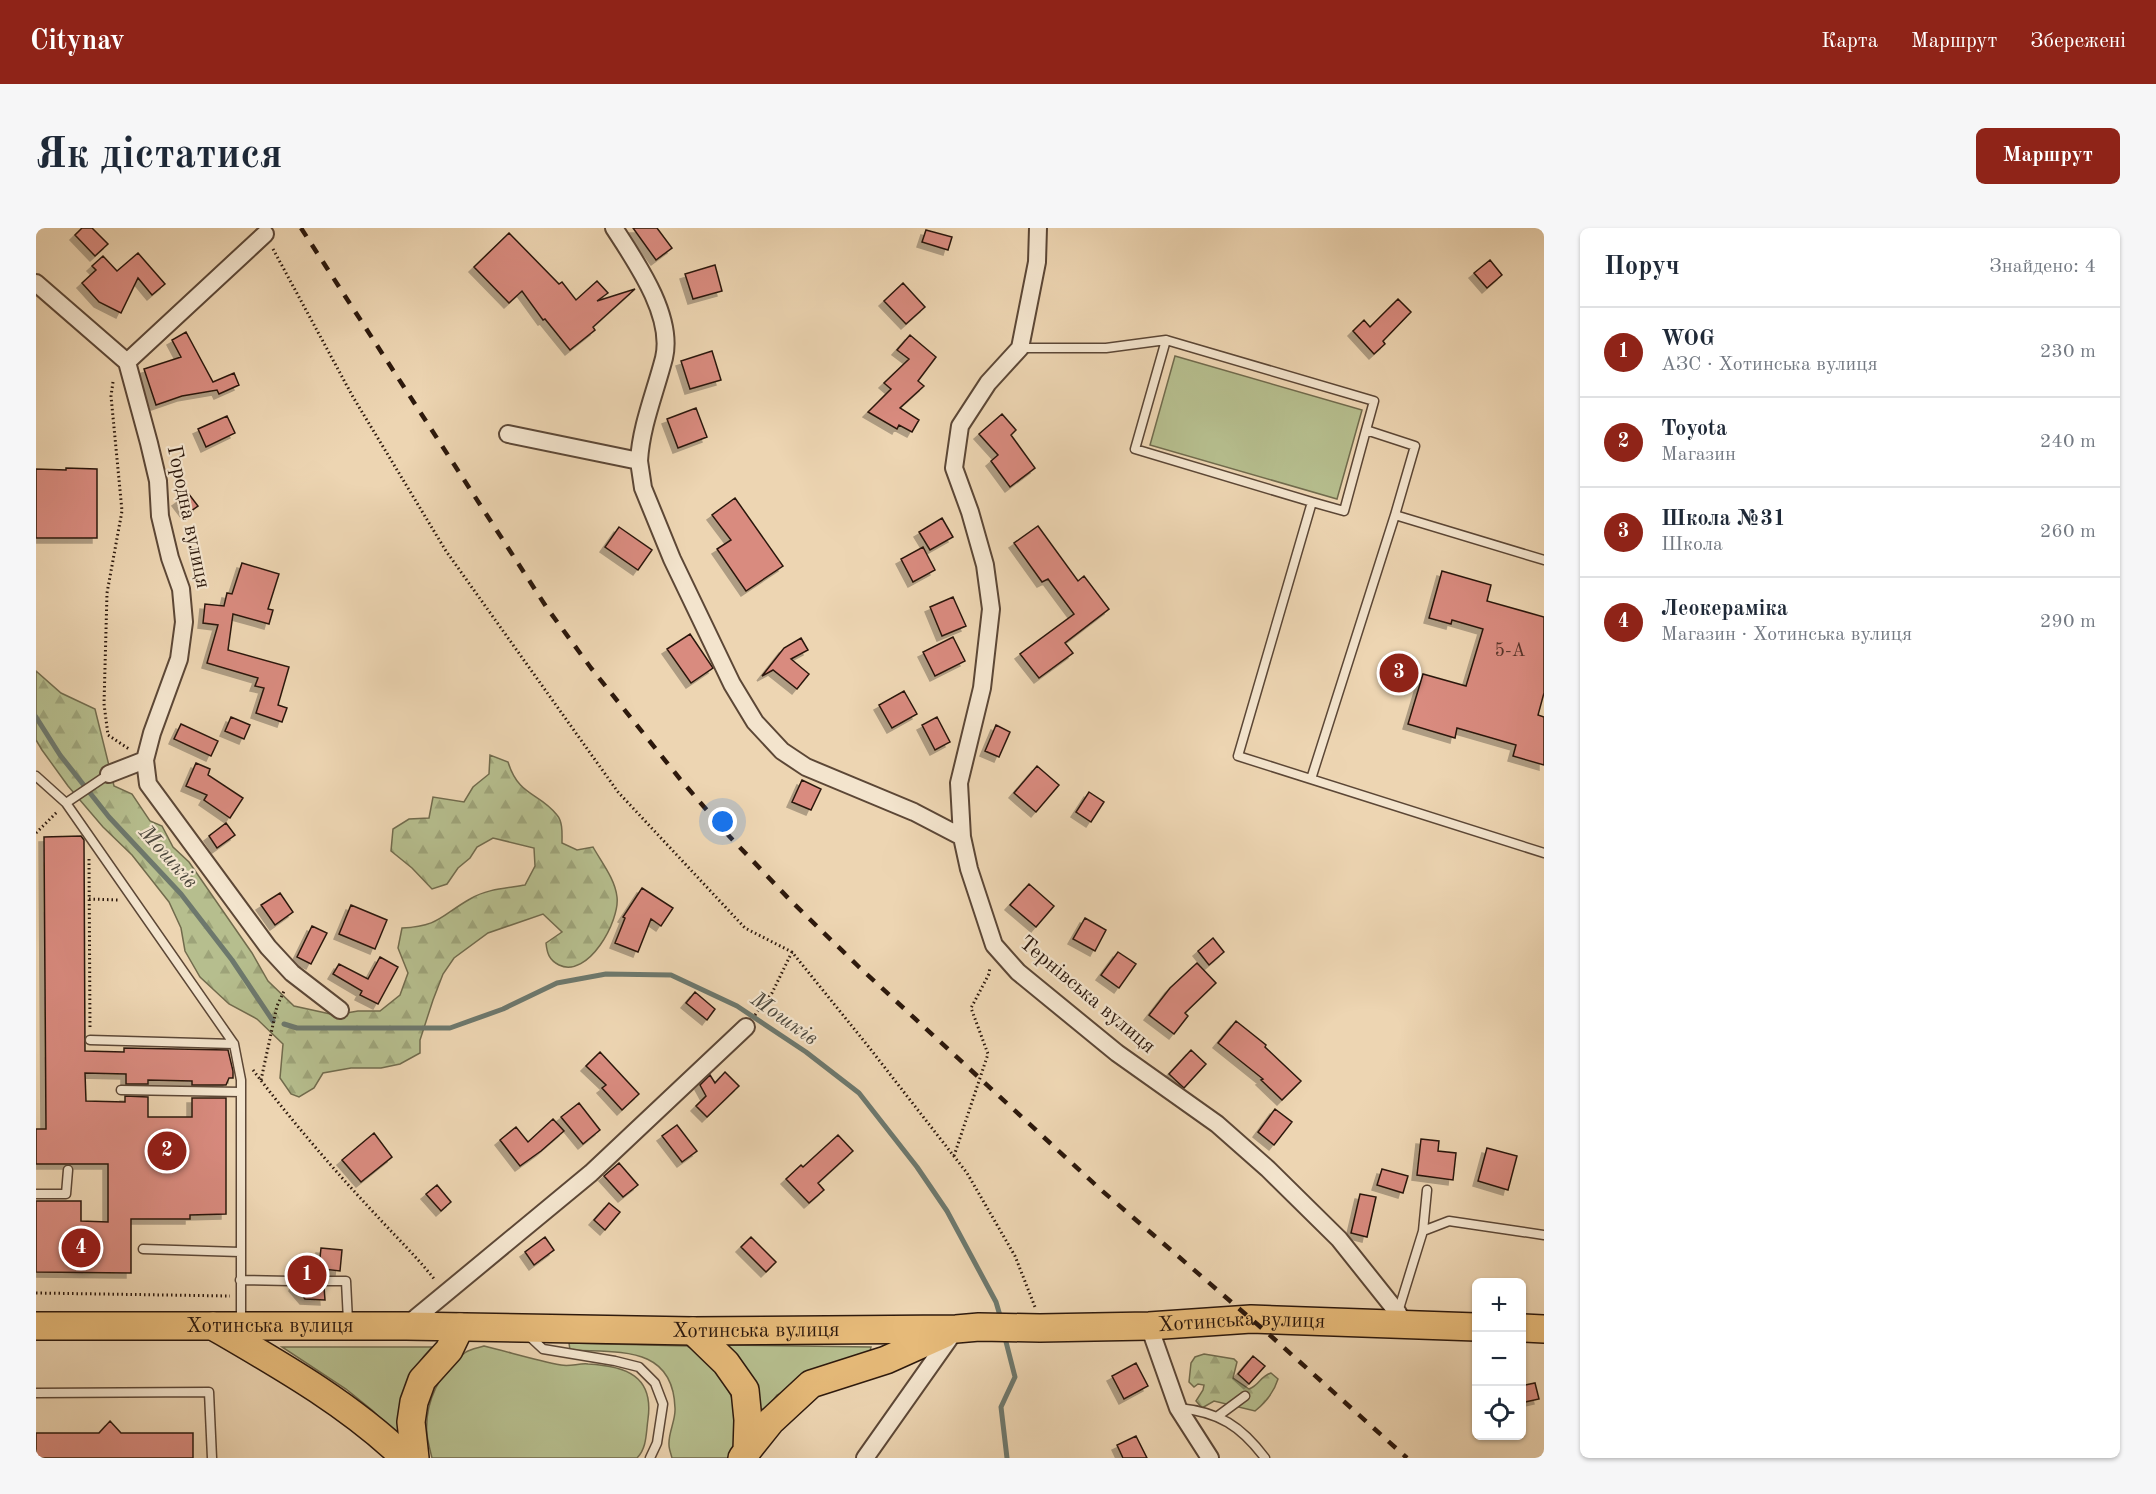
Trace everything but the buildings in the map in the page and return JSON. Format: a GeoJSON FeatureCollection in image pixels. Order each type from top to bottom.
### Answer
{"type":"FeatureCollection","features":[{"type":"Feature","properties":{"kind":"main road","name":"Хотинська вулиця"},"geometry":{"type":"LineString","coordinates":[[36,1326],[406,1326],[693,1331],[968,1328],[1037,1318],[1149,1326],[1251,1319],[1401,1319],[1472,1327]]}},
{"type":"Feature","properties":{"kind":"main road"},"geometry":{"type":"LineString","coordinates":[[212,1326],[282,1366],[326,1396],[363,1422],[405,1458]]}},
{"type":"Feature","properties":{"kind":"main road"},"geometry":{"type":"LineString","coordinates":[[415,1458],[411,1422],[414,1402],[422,1380],[448,1350],[460,1327]]}},
{"type":"Feature","properties":{"kind":"main road"},"geometry":{"type":"LineString","coordinates":[[745,1455],[771,1421],[811,1384],[886,1360],[968,1328]]}},
{"type":"Feature","properties":{"kind":"main road"},"geometry":{"type":"LineString","coordinates":[[1526,1328],[1544,1329]]}},
{"type":"Feature","properties":{"kind":"main road"},"geometry":{"type":"LineString","coordinates":[[693,1331],[726,1363],[745,1390],[748,1420],[745,1455]]}},
{"type":"Feature","properties":{"kind":"street"},"geometry":{"type":"LineString","coordinates":[[614,228],[651,291],[664,326],[664,356],[640,440],[639,461],[643,488],[672,559],[732,684],[756,722],[782,751],[806,767],[914,812],[962,837]]}},
{"type":"Feature","properties":{"kind":"street"},"geometry":{"type":"LineString","coordinates":[[1020,348],[1037,262],[1038,228]]}},
{"type":"Feature","properties":{"kind":"street"},"geometry":{"type":"LineString","coordinates":[[36,283],[127,362],[266,234]]}},
{"type":"Feature","properties":{"kind":"street","name":"Тернівська вулиця"},"geometry":{"type":"LineString","coordinates":[[1020,348],[988,383],[960,426],[954,468],[970,512],[985,565],[991,609],[982,688],[958,783],[962,837],[969,869],[994,945],[1018,972],[1108,1046],[1217,1124],[1268,1169],[1339,1239],[1401,1319]]}},
{"type":"Feature","properties":{"kind":"street","name":"Городна вулиця"},"geometry":{"type":"LineString","coordinates":[[127,362],[158,481],[160,516],[170,558],[181,590],[184,622],[179,659],[152,733],[145,760]]}},
{"type":"Feature","properties":{"kind":"street"},"geometry":{"type":"LineString","coordinates":[[508,434],[639,461]]}},
{"type":"Feature","properties":{"kind":"street"},"geometry":{"type":"LineString","coordinates":[[109,774],[145,760],[148,784],[268,947],[292,973],[339,1010]]}},
{"type":"Feature","properties":{"kind":"street"},"geometry":{"type":"LineString","coordinates":[[406,1326],[591,1173],[746,1027]]}},
{"type":"Feature","properties":{"kind":"street"},"geometry":{"type":"LineString","coordinates":[[1149,1326],[1178,1408],[1210,1458]]}},
{"type":"Feature","properties":{"kind":"street"},"geometry":{"type":"LineString","coordinates":[[865,1458],[968,1328]]}},
{"type":"Feature","properties":{"kind":"lane"},"geometry":{"type":"LineString","coordinates":[[1020,348],[1106,348],[1167,340],[1374,401],[1344,511],[1135,449],[1167,340]]}},
{"type":"Feature","properties":{"kind":"lane"},"geometry":{"type":"LineString","coordinates":[[1311,779],[1415,446],[1366,430]]}},
{"type":"Feature","properties":{"kind":"lane"},"geometry":{"type":"LineString","coordinates":[[1312,502],[1238,756],[1544,853]]}},
{"type":"Feature","properties":{"kind":"lane"},"geometry":{"type":"LineString","coordinates":[[1395,515],[1544,560]]}},
{"type":"Feature","properties":{"kind":"lane"},"geometry":{"type":"LineString","coordinates":[[66,803],[109,774]]}},
{"type":"Feature","properties":{"kind":"lane"},"geometry":{"type":"LineString","coordinates":[[36,776],[66,803],[234,1044],[241,1080],[241,1326]]}},
{"type":"Feature","properties":{"kind":"lane"},"geometry":{"type":"LineString","coordinates":[[90,1040],[234,1044]]}},
{"type":"Feature","properties":{"kind":"lane"},"geometry":{"type":"LineString","coordinates":[[121,1090],[241,1092]]}},
{"type":"Feature","properties":{"kind":"lane"},"geometry":{"type":"LineString","coordinates":[[36,1194],[66,1194],[68,1170]]}},
{"type":"Feature","properties":{"kind":"lane"},"geometry":{"type":"LineString","coordinates":[[1401,1319],[1423,1231],[1427,1190]]}},
{"type":"Feature","properties":{"kind":"lane"},"geometry":{"type":"LineString","coordinates":[[1423,1231],[1449,1221],[1544,1235]]}},
{"type":"Feature","properties":{"kind":"lane"},"geometry":{"type":"LineString","coordinates":[[143,1249],[240,1252]]}},
{"type":"Feature","properties":{"kind":"lane"},"geometry":{"type":"LineString","coordinates":[[240,1280],[290,1281]]}},
{"type":"Feature","properties":{"kind":"lane"},"geometry":{"type":"LineString","coordinates":[[324,1281],[346,1281],[348,1326]]}},
{"type":"Feature","properties":{"kind":"lane"},"geometry":{"type":"LineString","coordinates":[[522,1328],[543,1349],[615,1361],[639,1368],[655,1383],[663,1404],[657,1443],[650,1458]]}},
{"type":"Feature","properties":{"kind":"lane"},"geometry":{"type":"LineString","coordinates":[[36,1393],[209,1392],[212,1458]]}},
{"type":"Feature","properties":{"kind":"lane"},"geometry":{"type":"LineString","coordinates":[[1218,1416],[1245,1396]]}},
{"type":"Feature","properties":{"kind":"lane"},"geometry":{"type":"LineString","coordinates":[[1178,1408],[1200,1410],[1218,1416],[1252,1440],[1265,1458]]}},
{"type":"Feature","properties":{"kind":"path"},"geometry":{"type":"LineString","coordinates":[[266,234],[353,397],[446,551],[618,792],[745,928],[792,952],[954,1156],[967,1173],[1016,1256],[1037,1318]]}},
{"type":"Feature","properties":{"kind":"path"},"geometry":{"type":"LineString","coordinates":[[127,362],[114,381],[111,396],[122,510],[107,593],[104,704],[108,735],[145,760]]}},
{"type":"Feature","properties":{"kind":"path"},"geometry":{"type":"LineString","coordinates":[[36,833],[66,803]]}},
{"type":"Feature","properties":{"kind":"path"},"geometry":{"type":"LineString","coordinates":[[88,836],[90,1040]]}},
{"type":"Feature","properties":{"kind":"path"},"geometry":{"type":"LineString","coordinates":[[89,899],[134,900]]}},
{"type":"Feature","properties":{"kind":"path"},"geometry":{"type":"LineString","coordinates":[[954,1156],[988,1054],[971,1008],[989,974],[994,945]]}},
{"type":"Feature","properties":{"kind":"path"},"geometry":{"type":"LineString","coordinates":[[760,1009],[772,993],[792,952]]}},
{"type":"Feature","properties":{"kind":"path"},"geometry":{"type":"LineString","coordinates":[[261,1080],[277,1006],[292,973]]}},
{"type":"Feature","properties":{"kind":"path"},"geometry":{"type":"LineString","coordinates":[[234,1044],[261,1080],[375,1214],[420,1260],[445,1293]]}},
{"type":"Feature","properties":{"kind":"path"},"geometry":{"type":"LineString","coordinates":[[36,1293],[240,1296]]}},
{"type":"Feature","properties":{"kind":"green space"},"geometry":{"type":"Polygon","coordinates":[[[1175,356],[1362,410],[1337,499],[1150,445],[1175,356]]]}},
{"type":"Feature","properties":{"kind":"green space"},"geometry":{"type":"Polygon","coordinates":[[[36,671],[61,693],[95,709],[114,786],[132,794],[150,821],[162,826],[173,847],[189,862],[252,953],[268,981],[294,1006],[335,1015],[358,1011],[380,1011],[400,995],[408,973],[398,948],[402,928],[424,925],[439,919],[483,893],[525,885],[535,866],[534,848],[493,838],[477,847],[447,884],[432,889],[412,868],[391,851],[393,829],[409,819],[429,818],[433,797],[464,802],[473,787],[489,774],[490,755],[508,762],[518,782],[557,815],[561,825],[562,843],[577,850],[593,847],[616,890],[617,907],[608,933],[591,956],[581,964],[570,967],[559,965],[549,956],[546,943],[562,932],[543,914],[488,933],[454,958],[443,974],[420,1040],[420,1053],[400,1064],[381,1068],[351,1068],[323,1073],[314,1088],[299,1097],[291,1094],[280,1078],[283,1044],[257,1019],[229,1004],[200,977],[185,951],[181,928],[169,902],[132,855],[103,827],[68,786],[42,750],[36,740],[36,671]]]}},
{"type":"Feature","properties":{"kind":"green space"},"geometry":{"type":"Polygon","coordinates":[[[569,1343],[687,1346],[702,1354],[722,1374],[736,1408],[736,1439],[728,1458],[672,1458],[669,1440],[675,1408],[672,1387],[664,1372],[653,1362],[623,1353],[570,1350],[569,1343]]]}},
{"type":"Feature","properties":{"kind":"green space"},"geometry":{"type":"Polygon","coordinates":[[[722,1345],[871,1347],[869,1357],[809,1378],[777,1395],[758,1419],[722,1345]]]}},
{"type":"Feature","properties":{"kind":"green space"},"geometry":{"type":"Polygon","coordinates":[[[484,1346],[561,1365],[585,1364],[614,1367],[634,1376],[642,1383],[649,1404],[643,1450],[637,1458],[432,1458],[427,1423],[431,1399],[436,1388],[441,1378],[457,1359],[468,1351],[484,1346]]]}},
{"type":"Feature","properties":{"kind":"green space"},"geometry":{"type":"Polygon","coordinates":[[[282,1347],[432,1347],[416,1369],[407,1390],[402,1440],[372,1410],[346,1389],[282,1347]]]}},
{"type":"Feature","properties":{"kind":"green space"},"geometry":{"type":"Polygon","coordinates":[[[1204,1354],[1234,1359],[1237,1362],[1233,1378],[1249,1389],[1271,1373],[1278,1379],[1269,1397],[1255,1411],[1214,1401],[1202,1408],[1196,1401],[1204,1385],[1198,1384],[1194,1387],[1189,1382],[1191,1363],[1195,1357],[1204,1354]]]}},
{"type":"Feature","properties":{"kind":"waterway","name":"Мошків"},"geometry":{"type":"LineString","coordinates":[[36,717],[60,755],[109,817],[181,894],[232,960],[273,1021]]}},
{"type":"Feature","properties":{"kind":"waterway","name":"Мошків"},"geometry":{"type":"LineString","coordinates":[[284,1024],[297,1028],[450,1028],[503,1009],[557,983],[606,974],[671,975],[737,1006],[806,1052],[859,1093],[917,1167],[947,1211],[996,1302],[1001,1319]]}},
{"type":"Feature","properties":{"kind":"waterway","name":"Мошків"},"geometry":{"type":"LineString","coordinates":[[1004,1334],[1015,1377],[1001,1407],[1007,1458]]}},
{"type":"Feature","properties":{"kind":"railway"},"geometry":{"type":"LineString","coordinates":[[301,228],[547,608],[591,668],[730,837],[859,967],[1100,1189],[1272,1337],[1407,1458]]}},
{"type":"Feature","properties":{"kind":"place","name":"Школа №31"},"geometry":{"type":"Point","coordinates":[1399,673]}},
{"type":"Feature","properties":{"kind":"place","name":"Toyota"},"geometry":{"type":"Point","coordinates":[167,1151]}},
{"type":"Feature","properties":{"kind":"place","name":"Леокераміка"},"geometry":{"type":"Point","coordinates":[81,1248]}},
{"type":"Feature","properties":{"kind":"place","name":"WOG"},"geometry":{"type":"Point","coordinates":[307,1275]}}]}
